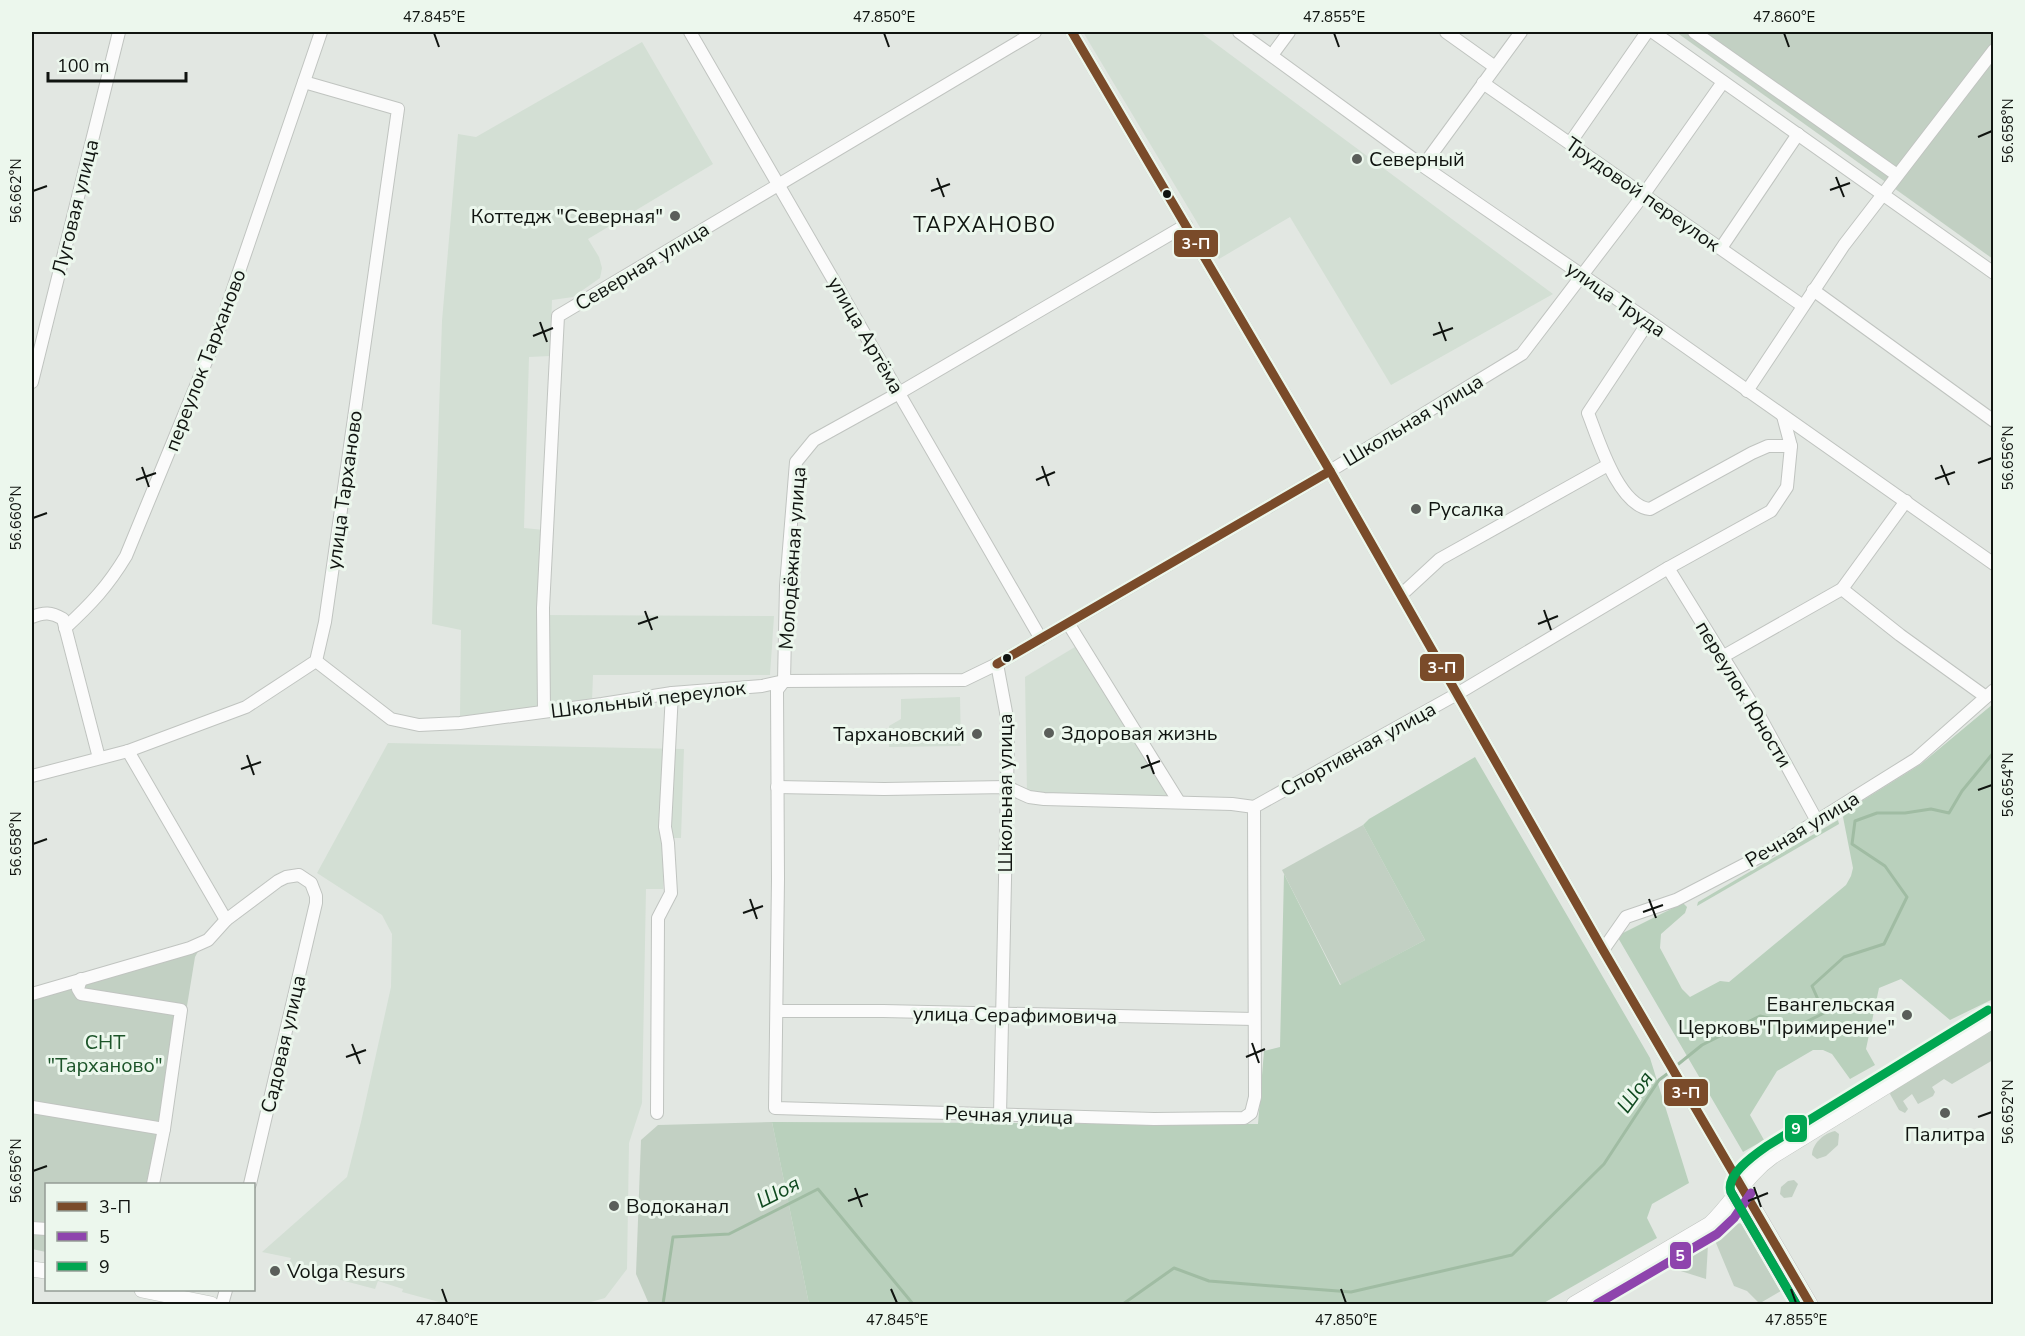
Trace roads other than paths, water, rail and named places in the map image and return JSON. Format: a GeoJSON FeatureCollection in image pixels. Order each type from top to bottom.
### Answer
{"type":"FeatureCollection","features":[{"type":"Feature","properties":{"kind":"main road"},"geometry":{"type":"LineString","coordinates":[[1710,1224],[1725,1210],[1741,1186],[1757,1168],[1773,1156],[1994,1020]]}},
{"type":"Feature","properties":{"kind":"main road"},"geometry":{"type":"LineString","coordinates":[[1741,1186],[1810,1305]]}},
{"type":"Feature","properties":{"kind":"main road"},"geometry":{"type":"LineString","coordinates":[[1574,1305],[1710,1224],[1734,1213],[1754,1209]]}},
{"type":"Feature","properties":{"kind":"main road"},"geometry":{"type":"LineString","coordinates":[[147,1291],[211,1305]]}},
{"type":"Feature","properties":{"kind":"street","name":"Луговая улица"},"geometry":{"type":"LineString","coordinates":[[32,382],[119,32]]}},
{"type":"Feature","properties":{"kind":"street","name":"переулок Тарханово"},"geometry":{"type":"LineString","coordinates":[[65,628],[93,603],[109,584],[126,556],[219,330],[321,32]]}},
{"type":"Feature","properties":{"kind":"street","name":"улица Артёма"},"geometry":{"type":"LineString","coordinates":[[690,32],[1041,639]]}},
{"type":"Feature","properties":{"kind":"street","name":"Северная улица"},"geometry":{"type":"LineString","coordinates":[[544,711],[543,608],[558,316],[1035,32]]}},
{"type":"Feature","properties":{"kind":"street"},"geometry":{"type":"LineString","coordinates":[[1072,32],[1330,471],[1603,950],[1741,1186]]}},
{"type":"Feature","properties":{"kind":"street","name":"улица Труда"},"geometry":{"type":"LineString","coordinates":[[1239,32],[1423,166],[1649,321],[1994,564]]}},
{"type":"Feature","properties":{"kind":"street"},"geometry":{"type":"LineString","coordinates":[[1272,56],[1289,32]]}},
{"type":"Feature","properties":{"kind":"street"},"geometry":{"type":"LineString","coordinates":[[1446,32],[1495,66]]}},
{"type":"Feature","properties":{"kind":"street"},"geometry":{"type":"LineString","coordinates":[[1423,166],[1521,32]]}},
{"type":"Feature","properties":{"kind":"street"},"geometry":{"type":"LineString","coordinates":[[1570,143],[1647,32]]}},
{"type":"Feature","properties":{"kind":"street"},"geometry":{"type":"LineString","coordinates":[[1653,32],[1994,273]]}},
{"type":"Feature","properties":{"kind":"street"},"geometry":{"type":"LineString","coordinates":[[1694,32],[1897,176]]}},
{"type":"Feature","properties":{"kind":"street"},"geometry":{"type":"LineString","coordinates":[[1747,391],[1813,290],[1883,193],[1994,50]]}},
{"type":"Feature","properties":{"kind":"street","name":"улица Тарханово"},"geometry":{"type":"LineString","coordinates":[[304,82],[398,109],[325,622],[316,661]]}},
{"type":"Feature","properties":{"kind":"street","name":"Школьная улица"},"geometry":{"type":"LineString","coordinates":[[1000,1115],[1007,787],[1006,712],[997,664],[1330,471],[1522,354],[1644,194],[1723,82]]}},
{"type":"Feature","properties":{"kind":"street","name":"Трудовой переулок"},"geometry":{"type":"LineString","coordinates":[[1483,83],[1803,306]]}},
{"type":"Feature","properties":{"kind":"street"},"geometry":{"type":"LineString","coordinates":[[1721,248],[1798,134]]}},
{"type":"Feature","properties":{"kind":"street","name":"Молодёжная улица"},"geometry":{"type":"LineString","coordinates":[[775,1108],[777,690],[784,681],[786,586],[796,462],[814,440],[899,393],[1186,225]]}},
{"type":"Feature","properties":{"kind":"street"},"geometry":{"type":"LineString","coordinates":[[1813,290],[1994,421]]}},
{"type":"Feature","properties":{"kind":"street"},"geometry":{"type":"LineString","coordinates":[[1649,321],[1588,413],[1608,465],[1630,499],[1643,509],[1650,509],[1752,453],[1768,446],[1791,446]]}},
{"type":"Feature","properties":{"kind":"street","name":"Спортивная улица"},"geometry":{"type":"LineString","coordinates":[[1254,807],[1457,694],[1668,568],[1772,511],[1787,487],[1791,446],[1783,416]]}},
{"type":"Feature","properties":{"kind":"street"},"geometry":{"type":"LineString","coordinates":[[1401,595],[1440,559],[1608,465]]}},
{"type":"Feature","properties":{"kind":"street"},"geometry":{"type":"LineString","coordinates":[[1722,657],[1842,589],[1906,501]]}},
{"type":"Feature","properties":{"kind":"street","name":"переулок Юности"},"geometry":{"type":"LineString","coordinates":[[1668,568],[1760,717],[1817,821]]}},
{"type":"Feature","properties":{"kind":"street"},"geometry":{"type":"LineString","coordinates":[[1842,589],[1900,635],[1990,694]]}},
{"type":"Feature","properties":{"kind":"street"},"geometry":{"type":"LineString","coordinates":[[32,617],[42,613],[52,613],[63,619],[99,758]]}},
{"type":"Feature","properties":{"kind":"street"},"geometry":{"type":"LineString","coordinates":[[1068,623],[1179,802]]}},
{"type":"Feature","properties":{"kind":"street"},"geometry":{"type":"LineString","coordinates":[[32,776],[128,751],[246,707],[316,661]]}},
{"type":"Feature","properties":{"kind":"street","name":"Школьный переулок"},"geometry":{"type":"LineString","coordinates":[[316,661],[391,719],[419,725],[450,724],[672,693],[762,686],[784,681],[964,680],[997,664]]}},
{"type":"Feature","properties":{"kind":"street"},"geometry":{"type":"LineString","coordinates":[[657,1113],[658,918],[671,893],[665,827],[672,693]]}},
{"type":"Feature","properties":{"kind":"street","name":"Речная улица"},"geometry":{"type":"LineString","coordinates":[[1603,950],[1626,917],[1676,900],[1759,857],[1916,759],[1990,694]]}},
{"type":"Feature","properties":{"kind":"street"},"geometry":{"type":"LineString","coordinates":[[32,994],[190,948],[208,940],[226,920],[128,751]]}},
{"type":"Feature","properties":{"kind":"street"},"geometry":{"type":"LineString","coordinates":[[777,787],[884,789],[1007,787],[1029,797],[1044,799],[1232,804],[1254,807],[1254,1019]]}},
{"type":"Feature","properties":{"kind":"street","name":"Садовая улица"},"geometry":{"type":"LineString","coordinates":[[226,920],[278,881],[292,875],[299,875],[311,883],[316,896],[250,1183]]}},
{"type":"Feature","properties":{"kind":"street"},"geometry":{"type":"LineString","coordinates":[[81,979],[78,989],[81,994],[181,1010],[164,1129],[153,1183]]}},
{"type":"Feature","properties":{"kind":"street","name":"улица Серафимовича"},"geometry":{"type":"LineString","coordinates":[[777,1011],[1254,1019]]}},
{"type":"Feature","properties":{"kind":"street","name":"Речная улица"},"geometry":{"type":"LineString","coordinates":[[775,1108],[1154,1119],[1244,1118],[1251,1113],[1255,1097],[1254,1019]]}},
{"type":"Feature","properties":{"kind":"street"},"geometry":{"type":"LineString","coordinates":[[32,1107],[164,1129]]}},
{"type":"Feature","properties":{"kind":"waterway","name":"Шоя"},"geometry":{"type":"LineString","coordinates":[[1676,1066],[1702,1045],[1760,1016],[1800,1025],[1824,1013],[1812,986],[1844,957],[1884,944],[1907,897],[1885,866],[1852,844],[1855,821],[1877,813],[1905,813],[1931,809],[1949,813],[1962,791],[1994,752]]}},
{"type":"Feature","properties":{"kind":"waterway","name":"Шоя"},"geometry":{"type":"LineString","coordinates":[[1123,1304],[1174,1268],[1209,1281],[1351,1292],[1512,1255],[1604,1164],[1659,1080],[1671,1071]]}},
{"type":"Feature","properties":{"kind":"waterway","name":"Шоя"},"geometry":{"type":"LineString","coordinates":[[663,1304],[673,1237],[729,1234],[818,1189],[913,1304]]}},
{"type":"Feature","properties":{"kind":"place","name":"Северный"},"geometry":{"type":"Point","coordinates":[1357,159]}},
{"type":"Feature","properties":{"kind":"place","name":"Коттедж \"Северная\""},"geometry":{"type":"Point","coordinates":[675,216]}},
{"type":"Feature","properties":{"kind":"place","name":"Русалка"},"geometry":{"type":"Point","coordinates":[1416,509]}},
{"type":"Feature","properties":{"kind":"place","name":"Здоровая жизнь"},"geometry":{"type":"Point","coordinates":[1049,733]}},
{"type":"Feature","properties":{"kind":"place","name":"Тархановский"},"geometry":{"type":"Point","coordinates":[977,734]}},
{"type":"Feature","properties":{"kind":"place","name":"Евангельская Церковь\"Примирение\""},"geometry":{"type":"Point","coordinates":[1907,1015]}},
{"type":"Feature","properties":{"kind":"place","name":"Палитра"},"geometry":{"type":"Point","coordinates":[1945,1113]}},
{"type":"Feature","properties":{"kind":"place","name":"Водоканал"},"geometry":{"type":"Point","coordinates":[614,1206]}},
{"type":"Feature","properties":{"kind":"place","name":"Volga Resurs"},"geometry":{"type":"Point","coordinates":[275,1271]}},
{"type":"Feature","properties":{"kind":"district","name":"ТАРХАНОВО"},"geometry":{"type":"Point","coordinates":[985,225]}},
{"type":"Feature","properties":{"kind":"park label","name":"СНТ \"Тарханово\""},"geometry":{"type":"Point","coordinates":[105,1054]}}]}
